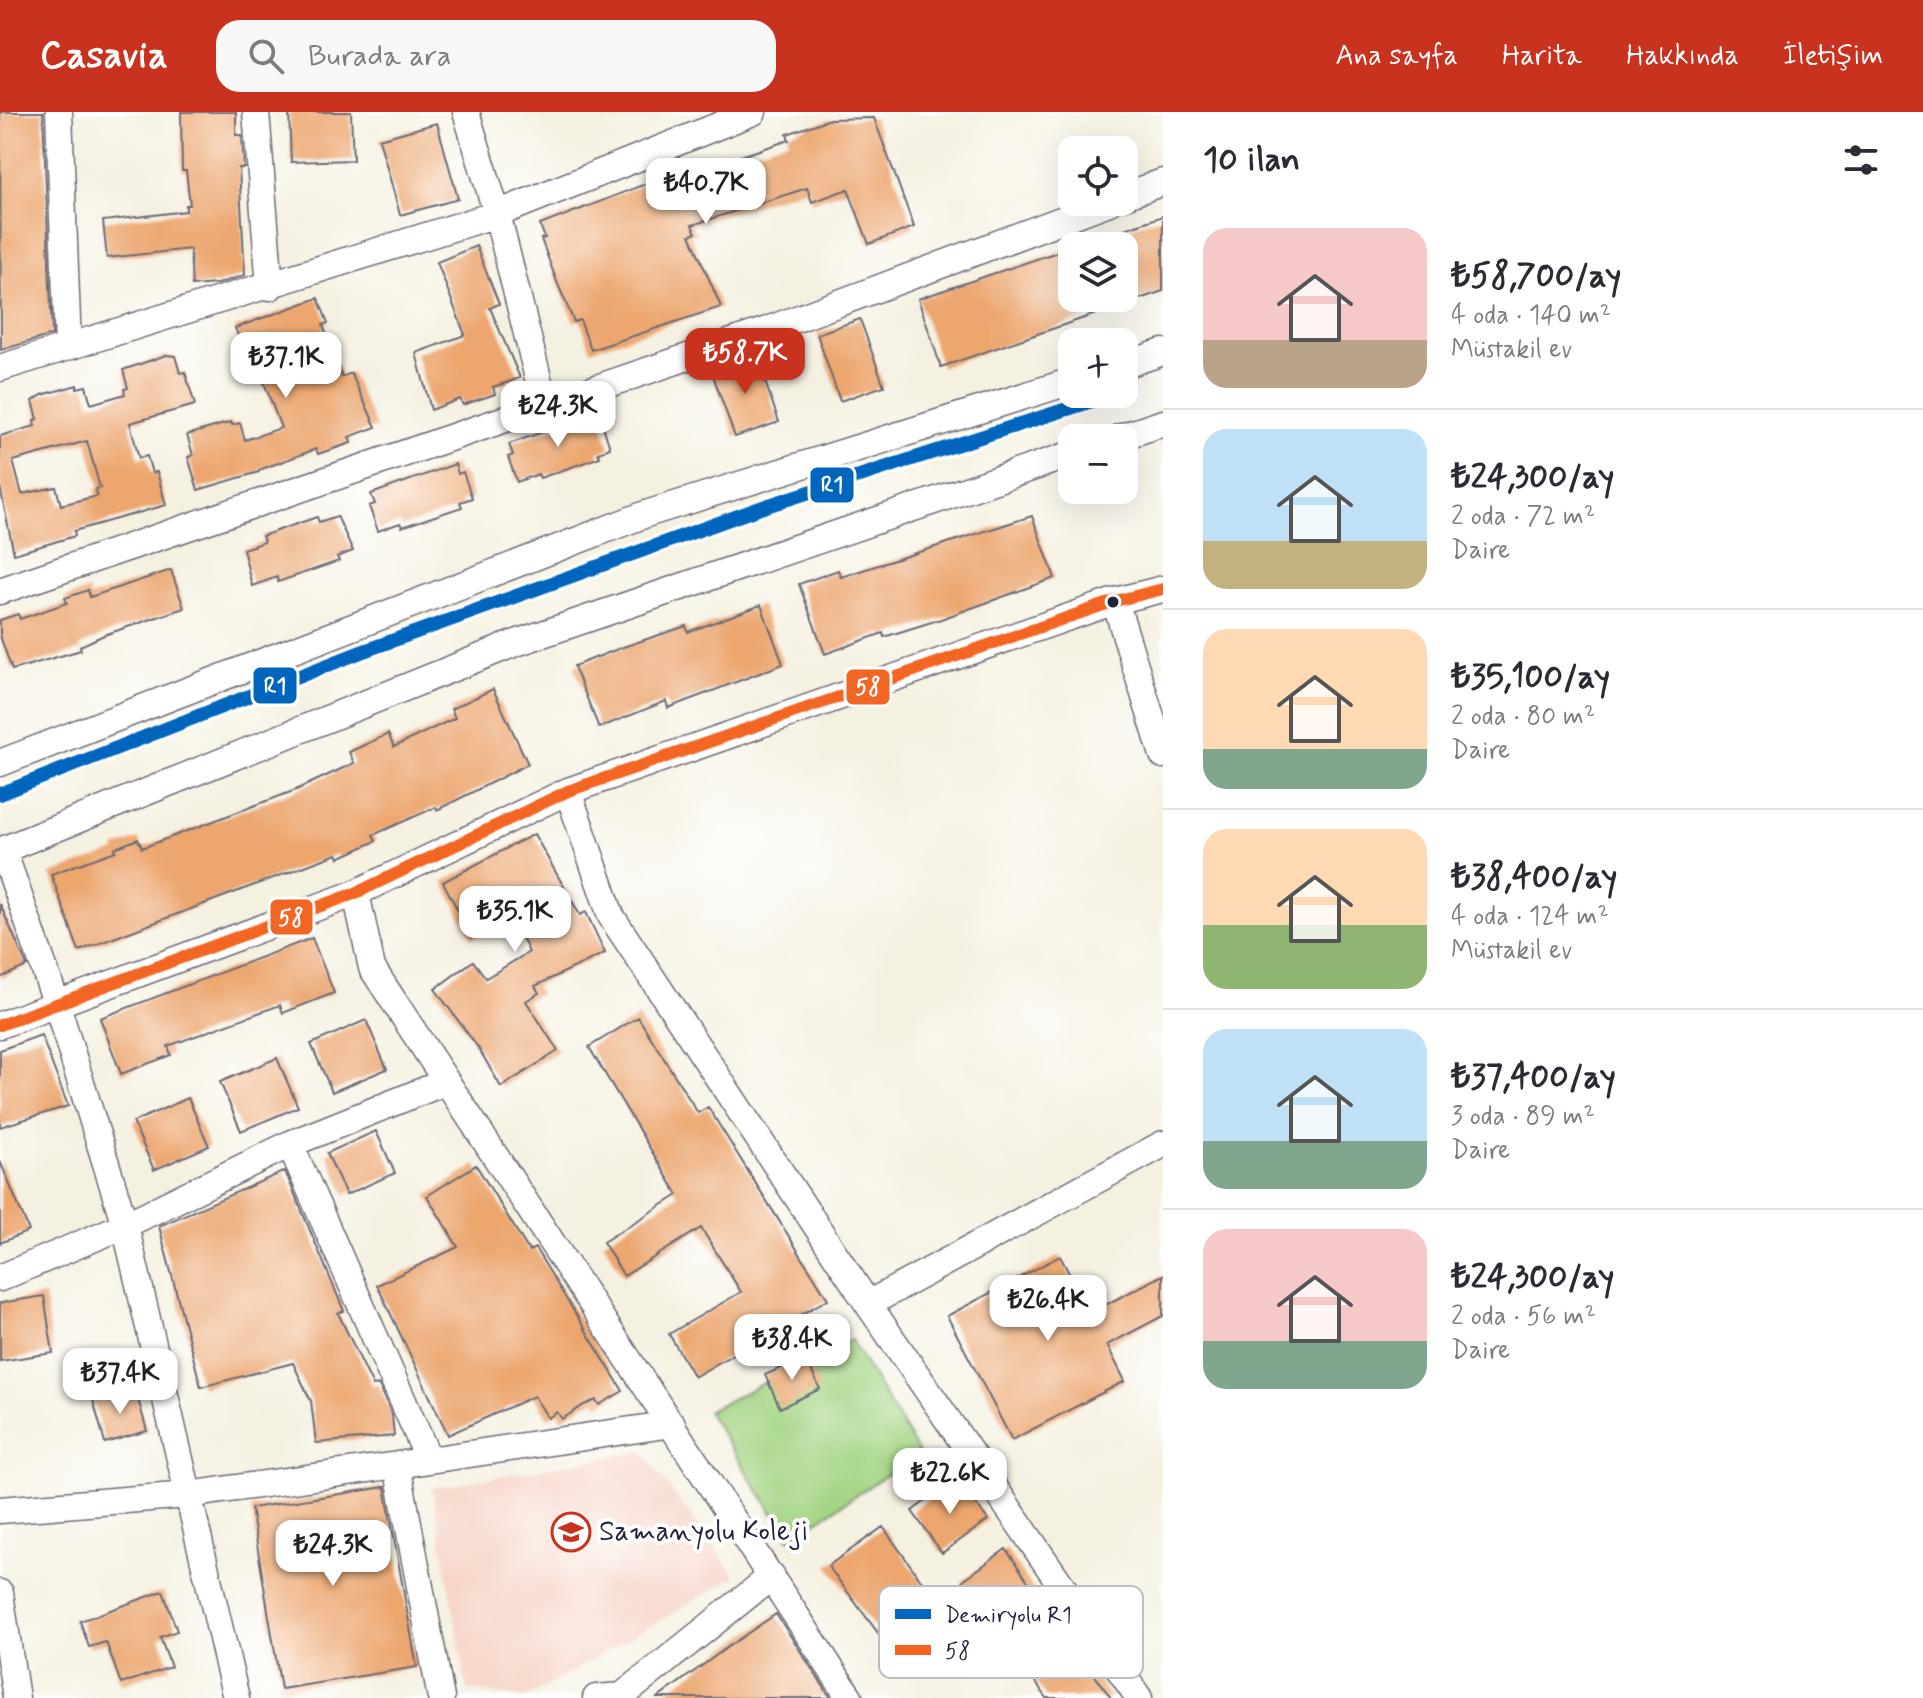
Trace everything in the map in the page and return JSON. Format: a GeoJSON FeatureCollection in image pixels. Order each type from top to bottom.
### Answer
{"type":"FeatureCollection","features":[{"type":"Feature","properties":{"kind":"street"},"geometry":{"type":"LineString","coordinates":[[59,112],[68,347]]}},
{"type":"Feature","properties":{"kind":"street"},"geometry":{"type":"LineString","coordinates":[[256,112],[270,287]]}},
{"type":"Feature","properties":{"kind":"street"},"geometry":{"type":"LineString","coordinates":[[466,112],[497,214],[545,406]]}},
{"type":"Feature","properties":{"kind":"street"},"geometry":{"type":"LineString","coordinates":[[0,368],[270,287],[497,214],[753,112]]}},
{"type":"Feature","properties":{"kind":"street"},"geometry":{"type":"LineString","coordinates":[[1138,191],[1163,182]]}},
{"type":"Feature","properties":{"kind":"street"},"geometry":{"type":"LineString","coordinates":[[0,591],[767,330],[1072,216]]}},
{"type":"Feature","properties":{"kind":"street"},"geometry":{"type":"LineString","coordinates":[[1138,360],[1163,352]]}},
{"type":"Feature","properties":{"kind":"street"},"geometry":{"type":"LineString","coordinates":[[0,763],[646,514],[1058,385]]}},
{"type":"Feature","properties":{"kind":"street"},"geometry":{"type":"LineString","coordinates":[[1138,431],[1163,423]]}},
{"type":"Feature","properties":{"kind":"street"},"geometry":{"type":"LineString","coordinates":[[236,1698],[125,1225],[56,1002],[1,851],[513,644],[1058,459]]}},
{"type":"Feature","properties":{"kind":"street"},"geometry":{"type":"LineString","coordinates":[[0,1025],[356,893],[568,791],[1115,601],[1163,589]]}},
{"type":"Feature","properties":{"kind":"street"},"geometry":{"type":"LineString","coordinates":[[1115,601],[1163,755]]}},
{"type":"Feature","properties":{"kind":"street"},"geometry":{"type":"LineString","coordinates":[[568,791],[611,916],[868,1304],[1062,1586]]}},
{"type":"Feature","properties":{"kind":"street"},"geometry":{"type":"LineString","coordinates":[[356,893],[372,968],[850,1698]]}},
{"type":"Feature","properties":{"kind":"street"},"geometry":{"type":"LineString","coordinates":[[0,1278],[125,1225],[290,1144],[445,1082]]}},
{"type":"Feature","properties":{"kind":"street"},"geometry":{"type":"LineString","coordinates":[[290,1144],[429,1460]]}},
{"type":"Feature","properties":{"kind":"street"},"geometry":{"type":"LineString","coordinates":[[868,1304],[1163,1144]]}},
{"type":"Feature","properties":{"kind":"street"},"geometry":{"type":"LineString","coordinates":[[0,1510],[188,1495],[672,1424]]}},
{"type":"Feature","properties":{"kind":"street"},"geometry":{"type":"LineString","coordinates":[[397,1465],[441,1698]]}},
{"type":"Feature","properties":{"kind":"street"},"geometry":{"type":"LineString","coordinates":[[596,1698],[622,1697],[772,1576]]}},
{"type":"Feature","properties":{"kind":"street"},"geometry":{"type":"LineString","coordinates":[[0,1593],[16,1698]]}},
{"type":"Feature","properties":{"kind":"street"},"geometry":{"type":"LineString","coordinates":[[1125,1678],[1139,1698]]}},
{"type":"Feature","properties":{"kind":"shaded area","name":"Samanyolu Koleji"},"geometry":{"type":"Polygon","coordinates":[[[642,1451],[736,1576],[526,1698],[467,1690],[432,1488],[642,1451]]]}},
{"type":"Feature","properties":{"kind":"green space"},"geometry":{"type":"Polygon","coordinates":[[[851,1340],[919,1453],[790,1539],[707,1411],[851,1340]]]}},
{"type":"Feature","properties":{"kind":"building"},"geometry":{"type":"Polygon","coordinates":[[[0,112],[43,112],[52,335],[1,350],[0,112]]]}},
{"type":"Feature","properties":{"kind":"building"},"geometry":{"type":"Polygon","coordinates":[[[181,112],[236,112],[236,135],[242,135],[244,168],[239,168],[245,275],[217,284],[192,286],[190,249],[107,258],[103,221],[186,211],[186,205],[190,205],[186,171],[182,171],[181,112]]]}},
{"type":"Feature","properties":{"kind":"building"},"geometry":{"type":"Polygon","coordinates":[[[289,112],[351,112],[353,160],[291,162],[289,112]]]}},
{"type":"Feature","properties":{"kind":"building"},"geometry":{"type":"Polygon","coordinates":[[[874,118],[914,227],[869,244],[848,189],[812,202],[807,188],[692,225],[696,233],[690,235],[721,307],[591,350],[580,320],[574,322],[557,282],[541,239],[545,238],[540,225],[673,173],[674,176],[716,161],[717,164],[789,140],[787,134],[830,119],[874,118]]]}},
{"type":"Feature","properties":{"kind":"building"},"geometry":{"type":"Polygon","coordinates":[[[437,123],[458,199],[400,215],[379,139],[437,123]]]}},
{"type":"Feature","properties":{"kind":"building"},"geometry":{"type":"Polygon","coordinates":[[[1163,216],[1163,291],[1138,300],[1138,232],[1116,232],[1163,216]]]}},
{"type":"Feature","properties":{"kind":"building"},"geometry":{"type":"Polygon","coordinates":[[[476,246],[499,304],[490,308],[520,378],[493,387],[495,394],[463,405],[460,399],[431,410],[416,353],[465,335],[437,262],[476,246]]]}},
{"type":"Feature","properties":{"kind":"building"},"geometry":{"type":"Polygon","coordinates":[[[1058,252],[1058,312],[1102,312],[941,367],[918,299],[1058,252]]]}},
{"type":"Feature","properties":{"kind":"building"},"geometry":{"type":"Polygon","coordinates":[[[318,298],[328,323],[323,325],[342,377],[351,373],[376,427],[349,437],[351,443],[318,454],[316,449],[259,472],[198,490],[188,457],[193,455],[187,435],[231,422],[232,425],[240,423],[245,440],[281,428],[262,377],[259,378],[249,351],[245,353],[235,328],[318,298]]]}},
{"type":"Feature","properties":{"kind":"building"},"geometry":{"type":"Polygon","coordinates":[[[860,319],[884,386],[840,401],[817,334],[860,319]]]}},
{"type":"Feature","properties":{"kind":"building"},"geometry":{"type":"Polygon","coordinates":[[[166,355],[175,356],[180,373],[185,372],[195,405],[130,423],[139,458],[147,456],[152,473],[157,472],[166,505],[74,531],[75,536],[14,554],[0,487],[0,436],[35,426],[34,420],[38,419],[33,401],[42,395],[77,385],[77,388],[86,386],[91,404],[125,394],[124,389],[128,388],[123,370],[166,355]],[[87,441],[13,461],[22,494],[56,487],[61,505],[97,496],[95,489],[100,488],[87,441]]]}},
{"type":"Feature","properties":{"kind":"building"},"geometry":{"type":"Polygon","coordinates":[[[756,355],[779,422],[735,437],[711,370],[756,355]]]}},
{"type":"Feature","properties":{"kind":"building"},"geometry":{"type":"Polygon","coordinates":[[[593,414],[597,424],[602,423],[610,448],[598,453],[600,457],[540,478],[538,474],[517,482],[508,457],[513,455],[509,444],[593,414]]]}},
{"type":"Feature","properties":{"kind":"building"},"geometry":{"type":"Polygon","coordinates":[[[455,464],[458,474],[463,472],[472,498],[460,502],[462,507],[402,527],[400,523],[378,531],[369,506],[375,504],[371,494],[455,464]]]}},
{"type":"Feature","properties":{"kind":"building"},"geometry":{"type":"Polygon","coordinates":[[[337,516],[353,551],[337,557],[339,561],[278,582],[277,577],[252,586],[243,549],[264,542],[262,536],[317,517],[319,522],[337,516]]]}},
{"type":"Feature","properties":{"kind":"building"},"geometry":{"type":"Polygon","coordinates":[[[1032,516],[1055,578],[941,619],[884,637],[883,633],[825,654],[799,584],[838,570],[841,577],[1032,516]]]}},
{"type":"Feature","properties":{"kind":"building"},"geometry":{"type":"Polygon","coordinates":[[[171,570],[184,608],[104,635],[80,646],[81,650],[12,670],[0,636],[0,620],[18,614],[20,619],[67,603],[65,598],[88,590],[90,597],[171,570]]]}},
{"type":"Feature","properties":{"kind":"building"},"geometry":{"type":"Polygon","coordinates":[[[761,605],[783,664],[668,708],[666,701],[599,728],[574,666],[686,626],[688,632],[761,605]]]}},
{"type":"Feature","properties":{"kind":"building"},"geometry":{"type":"Polygon","coordinates":[[[493,689],[528,764],[437,810],[436,807],[373,835],[376,841],[339,858],[337,854],[79,951],[51,874],[116,851],[115,848],[138,839],[142,848],[296,790],[354,763],[349,752],[388,734],[394,747],[455,718],[451,709],[493,689]]]}},
{"type":"Feature","properties":{"kind":"building"},"geometry":{"type":"Polygon","coordinates":[[[534,834],[580,915],[586,912],[605,953],[535,986],[539,993],[526,1001],[558,1051],[501,1087],[479,1049],[435,989],[473,961],[486,978],[529,952],[512,917],[472,938],[443,882],[534,834]]]}},
{"type":"Feature","properties":{"kind":"building"},"geometry":{"type":"Polygon","coordinates":[[[0,904],[27,966],[0,978],[0,904]]]}},
{"type":"Feature","properties":{"kind":"building"},"geometry":{"type":"Polygon","coordinates":[[[312,938],[334,993],[283,1013],[280,1005],[168,1046],[171,1055],[121,1074],[100,1018],[312,938]]]}},
{"type":"Feature","properties":{"kind":"building"},"geometry":{"type":"Polygon","coordinates":[[[638,1017],[698,1113],[708,1107],[828,1299],[694,1377],[669,1334],[741,1292],[701,1228],[624,1276],[603,1242],[678,1195],[589,1047],[638,1017]]]}},
{"type":"Feature","properties":{"kind":"building"},"geometry":{"type":"Polygon","coordinates":[[[366,1020],[387,1069],[332,1092],[311,1044],[366,1020]]]}},
{"type":"Feature","properties":{"kind":"building"},"geometry":{"type":"Polygon","coordinates":[[[41,1035],[68,1106],[0,1127],[0,1050],[41,1035]]]}},
{"type":"Feature","properties":{"kind":"building"},"geometry":{"type":"Polygon","coordinates":[[[277,1058],[298,1107],[241,1131],[220,1082],[277,1058]]]}},
{"type":"Feature","properties":{"kind":"building"},"geometry":{"type":"Polygon","coordinates":[[[188,1098],[209,1146],[154,1170],[133,1122],[188,1098]]]}},
{"type":"Feature","properties":{"kind":"building"},"geometry":{"type":"Polygon","coordinates":[[[376,1131],[395,1173],[346,1195],[327,1153],[376,1131]]]}},
{"type":"Feature","properties":{"kind":"building"},"geometry":{"type":"Polygon","coordinates":[[[0,1161],[29,1231],[0,1243],[0,1161]]]}},
{"type":"Feature","properties":{"kind":"building"},"geometry":{"type":"Polygon","coordinates":[[[476,1165],[529,1251],[535,1248],[623,1391],[599,1405],[596,1400],[584,1405],[562,1419],[557,1412],[548,1418],[534,1396],[448,1435],[377,1285],[458,1247],[427,1196],[476,1165]]]}},
{"type":"Feature","properties":{"kind":"building"},"geometry":{"type":"Polygon","coordinates":[[[285,1171],[344,1311],[338,1313],[373,1386],[379,1385],[392,1415],[394,1436],[316,1443],[311,1401],[293,1363],[201,1387],[159,1226],[285,1171]]]}},
{"type":"Feature","properties":{"kind":"building"},"geometry":{"type":"Polygon","coordinates":[[[1060,1256],[1090,1313],[1163,1275],[1163,1316],[1107,1345],[1125,1381],[1012,1440],[947,1316],[1060,1256]]]}},
{"type":"Feature","properties":{"kind":"building"},"geometry":{"type":"Polygon","coordinates":[[[44,1296],[53,1353],[0,1361],[0,1303],[44,1296]]]}},
{"type":"Feature","properties":{"kind":"building"},"geometry":{"type":"Polygon","coordinates":[[[805,1357],[820,1389],[780,1408],[765,1375],[805,1357]]]}},
{"type":"Feature","properties":{"kind":"building"},"geometry":{"type":"Polygon","coordinates":[[[135,1388],[147,1431],[105,1443],[93,1400],[135,1388]]]}},
{"type":"Feature","properties":{"kind":"building"},"geometry":{"type":"Polygon","coordinates":[[[957,1478],[988,1520],[942,1553],[912,1511],[957,1478]]]}},
{"type":"Feature","properties":{"kind":"building"},"geometry":{"type":"Polygon","coordinates":[[[385,1487],[417,1667],[281,1689],[251,1508],[385,1487]]]}},
{"type":"Feature","properties":{"kind":"building"},"geometry":{"type":"Polygon","coordinates":[[[883,1527],[925,1586],[879,1586],[879,1634],[828,1566],[883,1527]]]}},
{"type":"Feature","properties":{"kind":"building"},"geometry":{"type":"Polygon","coordinates":[[[1006,1549],[1031,1586],[966,1586],[962,1581],[1006,1549]]]}},
{"type":"Feature","properties":{"kind":"building"},"geometry":{"type":"Polygon","coordinates":[[[163,1591],[177,1631],[160,1637],[171,1667],[121,1684],[106,1642],[89,1647],[80,1621],[163,1591]]]}},
{"type":"Feature","properties":{"kind":"building"},"geometry":{"type":"Polygon","coordinates":[[[776,1614],[831,1698],[658,1698],[729,1646],[776,1614]]]}},
{"type":"Feature","properties":{"kind":"building"},"geometry":{"type":"Polygon","coordinates":[[[1032,1678],[1097,1678],[1111,1698],[1047,1698],[1032,1678]]]}},
{"type":"Feature","properties":{"kind":"rail line","name":"R1"},"geometry":{"type":"LineString","coordinates":[[0,794],[361,652],[760,508],[1071,408]]}},
{"type":"Feature","properties":{"kind":"transit line","name":"58"},"geometry":{"type":"LineString","coordinates":[[0,1025],[356,893],[568,791],[1115,601],[1163,589]]}},
{"type":"Feature","properties":{"kind":"place","name":"Samanyolu Koleji"},"geometry":{"type":"Point","coordinates":[571,1532]}}]}
